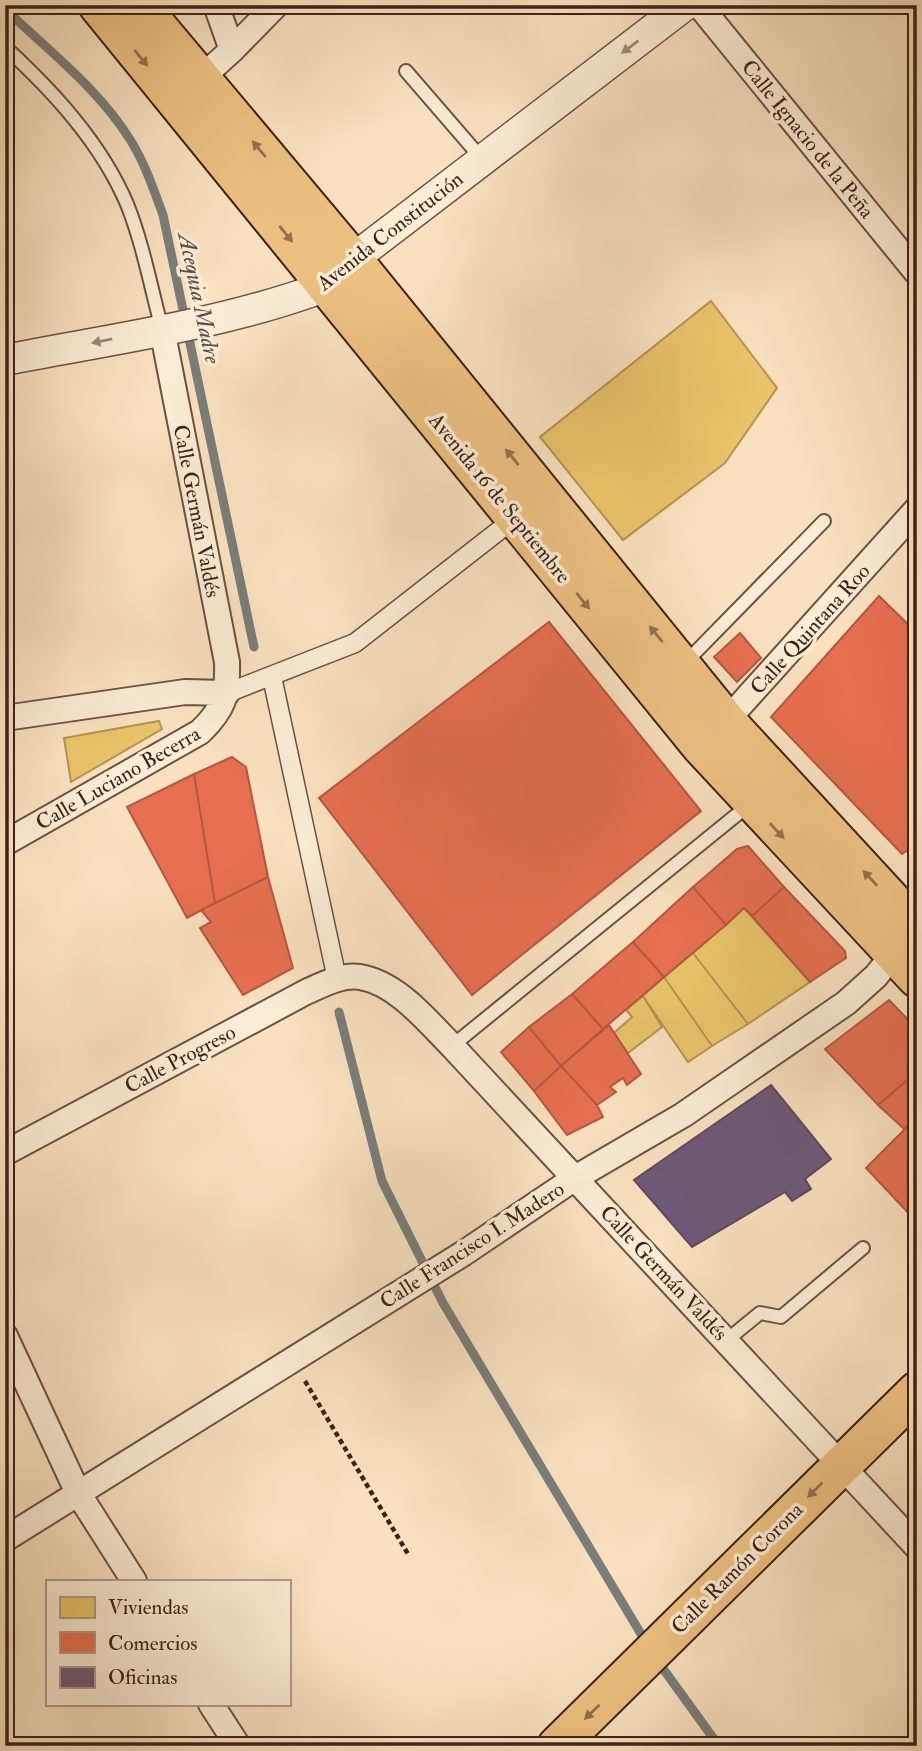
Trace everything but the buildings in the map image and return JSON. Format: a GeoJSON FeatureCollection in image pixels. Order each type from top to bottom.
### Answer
{"type":"FeatureCollection","features":[{"type":"Feature","properties":{"kind":"main road","name":"Avenida 16 de Septiembre"},"geometry":{"type":"LineString","coordinates":[[98,5],[340,272]]}},
{"type":"Feature","properties":{"kind":"main road","name":"Avenida 16 de Septiembre"},"geometry":{"type":"LineString","coordinates":[[139,5],[200,79],[340,272],[714,734],[912,942]]}},
{"type":"Feature","properties":{"kind":"main road","name":"Avenida 16 de Septiembre"},"geometry":{"type":"LineString","coordinates":[[714,734],[751,803],[912,942]]}},
{"type":"Feature","properties":{"kind":"main road","name":"Calle Ramón Corona"},"geometry":{"type":"LineString","coordinates":[[557,1746],[917,1391]]}},
{"type":"Feature","properties":{"kind":"street"},"geometry":{"type":"LineString","coordinates":[[216,5],[232,50]]}},
{"type":"Feature","properties":{"kind":"street"},"geometry":{"type":"LineString","coordinates":[[200,79],[276,5]]}},
{"type":"Feature","properties":{"kind":"street","name":"Avenida Constitución"},"geometry":{"type":"LineString","coordinates":[[5,360],[165,329],[279,303],[310,292],[340,272],[482,159],[685,5]]}},
{"type":"Feature","properties":{"kind":"street","name":"Calle Ignacio de la Peña"},"geometry":{"type":"LineString","coordinates":[[699,5],[917,273]]}},
{"type":"Feature","properties":{"kind":"street","name":"Calle Germán Valdés"},"geometry":{"type":"LineString","coordinates":[[165,329],[227,662],[227,693]]}},
{"type":"Feature","properties":{"kind":"street","name":"Calle Quintana Roo"},"geometry":{"type":"LineString","coordinates":[[714,734],[917,509]]}},
{"type":"Feature","properties":{"kind":"street"},"geometry":{"type":"LineString","coordinates":[[5,718],[185,692],[227,693],[271,677],[355,643],[501,529]]}},
{"type":"Feature","properties":{"kind":"street"},"geometry":{"type":"LineString","coordinates":[[271,677],[348,978]]}},
{"type":"Feature","properties":{"kind":"street","name":"Calle Luciano Becerra"},"geometry":{"type":"LineString","coordinates":[[5,843],[200,732],[217,716],[227,693]]}},
{"type":"Feature","properties":{"kind":"street","name":"Calle Francisco I. Madero"},"geometry":{"type":"LineString","coordinates":[[5,1539],[399,1294],[575,1178],[683,1115],[822,1021],[912,942]]}},
{"type":"Feature","properties":{"kind":"street","name":"Calle Germán Valdés"},"geometry":{"type":"LineString","coordinates":[[348,978],[386,988],[408,1003],[452,1046],[842,1463],[917,1547]]}},
{"type":"Feature","properties":{"kind":"street","name":"Calle Progreso"},"geometry":{"type":"LineString","coordinates":[[5,1153],[306,992],[348,978]]}},
{"type":"Feature","properties":{"kind":"street"},"geometry":{"type":"LineString","coordinates":[[5,1336],[78,1493],[133,1580]]}},
{"type":"Feature","properties":{"kind":"street"},"geometry":{"type":"LineString","coordinates":[[212,1706],[238,1746]]}},
{"type":"Feature","properties":{"kind":"lane"},"geometry":{"type":"LineString","coordinates":[[5,47],[38,77],[78,123],[107,166],[126,203],[165,329]]}},
{"type":"Feature","properties":{"kind":"lane"},"geometry":{"type":"LineString","coordinates":[[406,71],[482,159]]}},
{"type":"Feature","properties":{"kind":"lane"},"geometry":{"type":"LineString","coordinates":[[668,678],[824,521]]}},
{"type":"Feature","properties":{"kind":"lane"},"geometry":{"type":"LineString","coordinates":[[452,1046],[751,803]]}},
{"type":"Feature","properties":{"kind":"lane"},"geometry":{"type":"LineString","coordinates":[[727,1340],[760,1313],[781,1317],[863,1248]]}},
{"type":"Feature","properties":{"kind":"path"},"geometry":{"type":"LineString","coordinates":[[292,1359],[408,1553]]}},
{"type":"Feature","properties":{"kind":"waterway","name":"Acequia Madre"},"geometry":{"type":"LineString","coordinates":[[5,9],[72,71],[104,105],[131,141],[153,187],[163,215],[254,647]]}},
{"type":"Feature","properties":{"kind":"waterway"},"geometry":{"type":"LineString","coordinates":[[339,1012],[382,1181],[443,1303],[647,1644]]}},
{"type":"Feature","properties":{"kind":"waterway"},"geometry":{"type":"LineString","coordinates":[[656,1659],[719,1746]]}}]}
